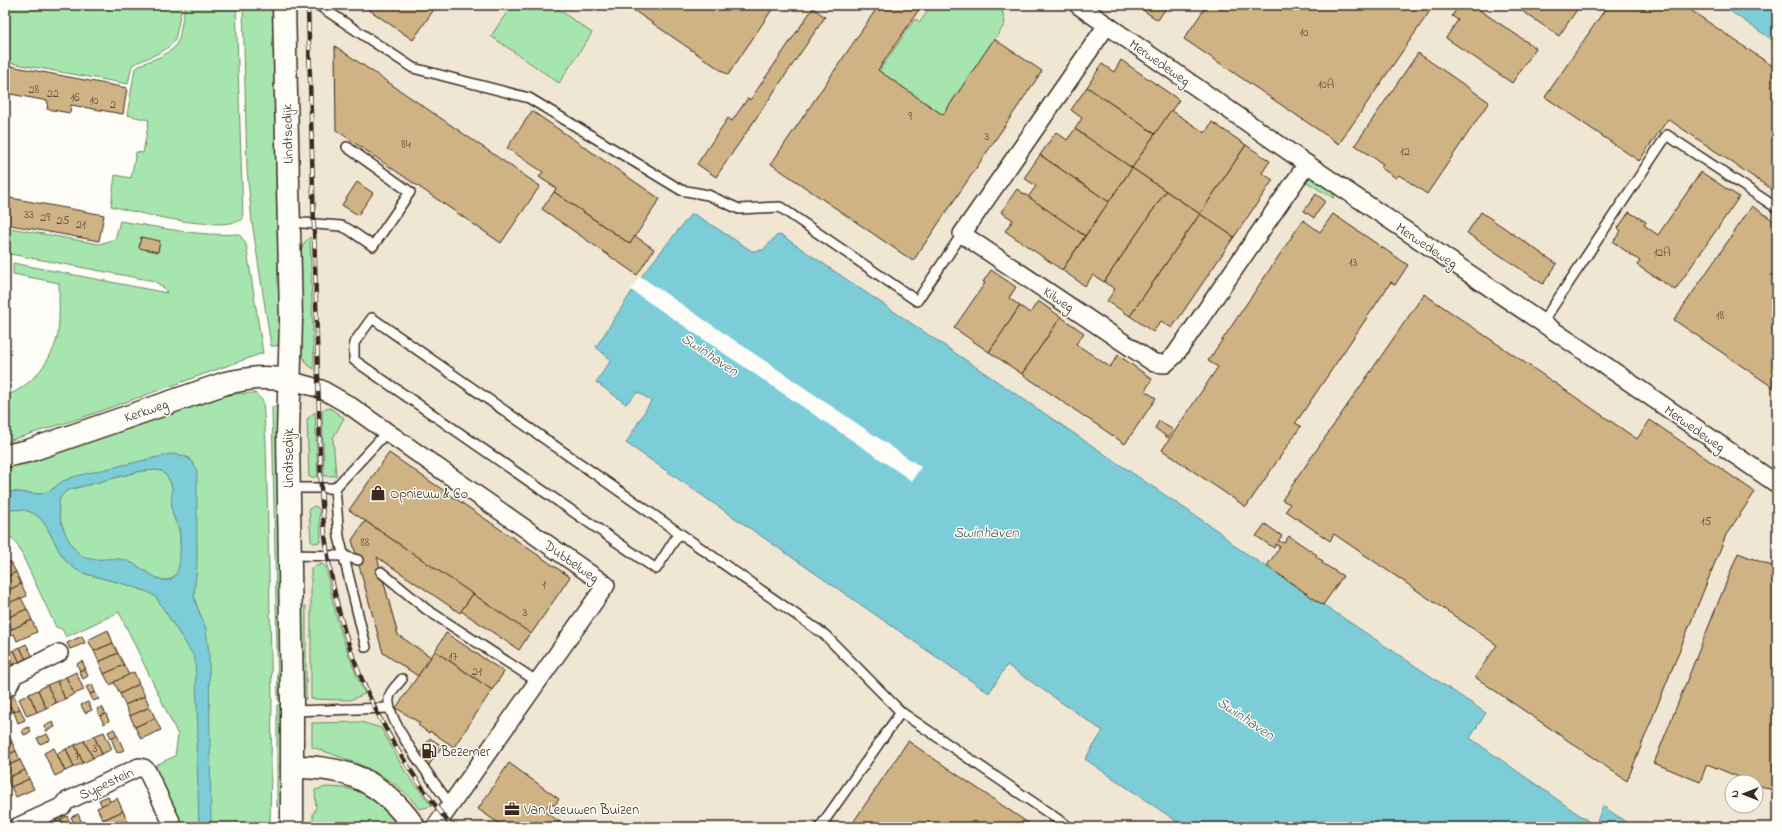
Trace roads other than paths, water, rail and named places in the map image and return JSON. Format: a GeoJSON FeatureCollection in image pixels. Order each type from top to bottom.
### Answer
{"type":"FeatureCollection","features":[{"type":"Feature","properties":{"kind":"main road","name":"Lindtsedijk"},"geometry":{"type":"LineString","coordinates":[[284,5],[291,319],[288,488],[292,710],[292,827]]}},
{"type":"Feature","properties":{"kind":"main road","name":"Kerkweg"},"geometry":{"type":"LineString","coordinates":[[5,456],[28,451],[226,383],[248,378],[269,376],[289,380]]}},
{"type":"Feature","properties":{"kind":"main road"},"geometry":{"type":"LineString","coordinates":[[292,767],[309,766],[337,770],[363,778],[389,798],[406,814],[414,827]]}},
{"type":"Feature","properties":{"kind":"street","name":"Merwedeweg"},"geometry":{"type":"LineString","coordinates":[[1078,5],[1307,164],[1777,484]]}},
{"type":"Feature","properties":{"kind":"street"},"geometry":{"type":"LineString","coordinates":[[962,234],[1106,24]]}},
{"type":"Feature","properties":{"kind":"street","name":"Kilweg"},"geometry":{"type":"LineString","coordinates":[[962,234],[1154,363],[1165,364],[1175,355],[1307,164]]}},
{"type":"Feature","properties":{"kind":"street","name":"Dubbelweg"},"geometry":{"type":"LineString","coordinates":[[289,380],[321,389],[350,405],[386,432],[606,585],[435,827]]}},
{"type":"Feature","properties":{"kind":"street"},"geometry":{"type":"LineString","coordinates":[[5,688],[8,687],[14,675],[59,653]]}},
{"type":"Feature","properties":{"kind":"street","name":"Sypestein"},"geometry":{"type":"LineString","coordinates":[[17,827],[63,806],[65,802],[139,767],[144,768],[147,771],[171,820]]}},
{"type":"Feature","properties":{"kind":"lane"},"geometry":{"type":"LineString","coordinates":[[318,5],[414,68],[529,98],[680,190],[708,195],[739,209],[780,207],[917,301],[962,234]]}},
{"type":"Feature","properties":{"kind":"lane"},"geometry":{"type":"LineString","coordinates":[[1542,323],[1667,135],[1777,208]]}},
{"type":"Feature","properties":{"kind":"lane"},"geometry":{"type":"LineString","coordinates":[[290,222],[341,226],[373,246],[410,192],[348,147]]}},
{"type":"Feature","properties":{"kind":"lane"},"geometry":{"type":"LineString","coordinates":[[679,533],[656,569],[354,360],[354,343],[372,318],[825,635],[901,712],[1069,827]]}},
{"type":"Feature","properties":{"kind":"lane"},"geometry":{"type":"LineString","coordinates":[[366,647],[339,537],[335,488],[386,432]]}},
{"type":"Feature","properties":{"kind":"lane"},"geometry":{"type":"LineString","coordinates":[[288,488],[335,488]]}},
{"type":"Feature","properties":{"kind":"lane"},"geometry":{"type":"LineString","coordinates":[[289,555],[344,556],[358,560]]}},
{"type":"Feature","properties":{"kind":"lane"},"geometry":{"type":"LineString","coordinates":[[382,572],[426,609],[538,682]]}},
{"type":"Feature","properties":{"kind":"lane"},"geometry":{"type":"LineString","coordinates":[[402,679],[389,697],[389,708],[404,738],[451,806]]}},
{"type":"Feature","properties":{"kind":"lane"},"geometry":{"type":"LineString","coordinates":[[292,710],[389,708]]}},
{"type":"Feature","properties":{"kind":"lane"},"geometry":{"type":"LineString","coordinates":[[820,827],[901,712]]}},
{"type":"Feature","properties":{"kind":"water"},"geometry":{"type":"Polygon","coordinates":[[[1721,5],[1777,5],[1777,43],[1721,5]]]}},
{"type":"Feature","properties":{"kind":"water","name":"Swinhaven"},"geometry":{"type":"Polygon","coordinates":[[[691,214],[696,215],[752,251],[763,250],[776,236],[781,235],[1218,531],[1235,546],[1486,713],[1470,738],[1595,826],[1603,806],[1633,827],[1185,827],[1085,759],[1103,731],[1007,665],[989,693],[626,443],[651,401],[638,392],[626,404],[596,382],[611,360],[596,347],[644,273],[691,214]]]}},
{"type":"Feature","properties":{"kind":"water"},"geometry":{"type":"Polygon","coordinates":[[[171,454],[180,455],[187,458],[193,463],[197,471],[197,566],[194,594],[196,604],[206,629],[209,654],[211,827],[199,827],[196,748],[198,731],[195,658],[156,597],[137,588],[81,572],[70,564],[61,554],[49,531],[42,521],[34,514],[22,510],[5,511],[5,491],[40,494],[50,491],[63,481],[76,476],[171,454]],[[141,471],[68,490],[63,494],[59,505],[61,522],[69,540],[79,553],[89,559],[122,559],[132,563],[157,578],[166,580],[172,579],[179,567],[180,532],[172,510],[172,487],[162,471],[141,471]]]}},
{"type":"Feature","properties":{"kind":"railway"},"geometry":{"type":"LineString","coordinates":[[308,5],[321,487],[325,536],[332,583],[343,626],[357,668],[375,709],[422,788],[452,827]]}},
{"type":"Feature","properties":{"kind":"place","name":"Opnieuw & Co"},"geometry":{"type":"Point","coordinates":[378,493]}},
{"type":"Feature","properties":{"kind":"place","name":"Bezemer"},"geometry":{"type":"Point","coordinates":[429,751]}},
{"type":"Feature","properties":{"kind":"place","name":"Van Leeuwen Buizen"},"geometry":{"type":"Point","coordinates":[512,809]}}]}
